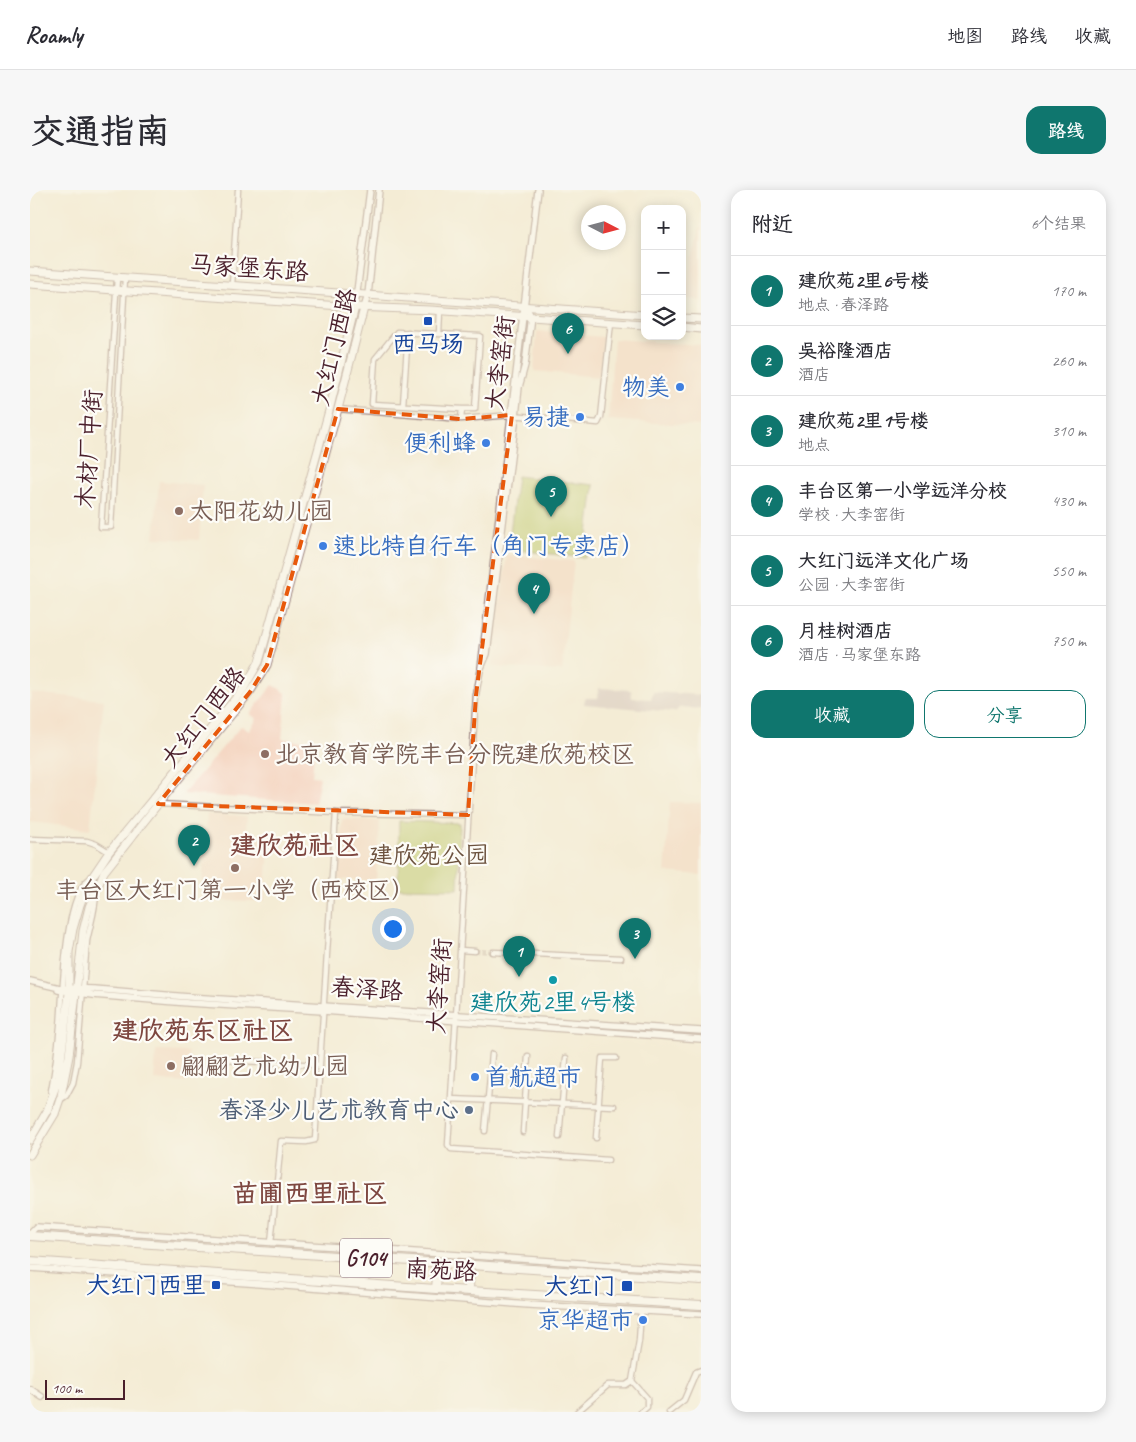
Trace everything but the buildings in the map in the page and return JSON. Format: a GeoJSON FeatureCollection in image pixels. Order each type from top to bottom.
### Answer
{"type":"FeatureCollection","features":[{"type":"Feature","properties":{"kind":"highway","name":"南苑路"},"geometry":{"type":"LineString","coordinates":[[30,1235],[701,1280]]}},
{"type":"Feature","properties":{"kind":"highway","name":"南苑路"},"geometry":{"type":"LineString","coordinates":[[30,1261],[701,1305]]}},
{"type":"Feature","properties":{"kind":"highway"},"geometry":{"type":"LineString","coordinates":[[436,1289],[438,1263]]}},
{"type":"Feature","properties":{"kind":"highway"},"geometry":{"type":"LineString","coordinates":[[469,1290],[470,1264]]}},
{"type":"Feature","properties":{"kind":"main road","name":"马家堡东路"},"geometry":{"type":"LineString","coordinates":[[30,271],[641,315]]}},
{"type":"Feature","properties":{"kind":"main road","name":"马家堡东路"},"geometry":{"type":"LineString","coordinates":[[30,284],[355,308],[527,316],[641,325]]}},
{"type":"Feature","properties":{"kind":"main road","name":"大红门西路"},"geometry":{"type":"LineString","coordinates":[[30,1155],[55,1114],[66,1074],[73,990],[69,952],[70,931],[91,879],[108,852],[244,688],[259,662],[330,407],[355,308]]}},
{"type":"Feature","properties":{"kind":"main road","name":"大红门西路"},"geometry":{"type":"LineString","coordinates":[[30,1140],[49,1105],[59,1077],[83,931],[96,888],[104,872],[250,692],[266,665],[338,409],[364,308]]}},
{"type":"Feature","properties":{"kind":"main road"},"geometry":{"type":"LineString","coordinates":[[686,318],[701,319]]}},
{"type":"Feature","properties":{"kind":"main road"},"geometry":{"type":"LineString","coordinates":[[686,327],[701,329]]}},
{"type":"Feature","properties":{"kind":"street"},"geometry":{"type":"LineString","coordinates":[[232,285],[238,190]]}},
{"type":"Feature","properties":{"kind":"street","name":"大红门西路"},"geometry":{"type":"LineString","coordinates":[[355,308],[370,190]]}},
{"type":"Feature","properties":{"kind":"street","name":"大红门西路"},"geometry":{"type":"LineString","coordinates":[[364,308],[368,295],[379,190]]}},
{"type":"Feature","properties":{"kind":"street","name":"大李窑街"},"geometry":{"type":"LineString","coordinates":[[538,190],[525,306],[527,316],[476,695],[448,1146],[452,1150],[608,1160]]}},
{"type":"Feature","properties":{"kind":"street"},"geometry":{"type":"LineString","coordinates":[[120,291],[121,278]]}},
{"type":"Feature","properties":{"kind":"street","name":"木材厂中街"},"geometry":{"type":"LineString","coordinates":[[120,291],[111,527],[101,527],[121,278]]}},
{"type":"Feature","properties":{"kind":"street"},"geometry":{"type":"LineString","coordinates":[[439,334],[440,311]]}},
{"type":"Feature","properties":{"kind":"street"},"geometry":{"type":"LineString","coordinates":[[338,409],[461,419],[514,415],[598,423],[601,417],[611,322]]}},
{"type":"Feature","properties":{"kind":"street"},"geometry":{"type":"LineString","coordinates":[[397,332],[439,334],[480,336],[475,409],[372,404],[375,359],[397,332]]}},
{"type":"Feature","properties":{"kind":"street"},"geometry":{"type":"LineString","coordinates":[[403,405],[408,332]]}},
{"type":"Feature","properties":{"kind":"street"},"geometry":{"type":"LineString","coordinates":[[461,419],[462,409]]}},
{"type":"Feature","properties":{"kind":"street"},"geometry":{"type":"LineString","coordinates":[[158,804],[336,813],[468,815]]}},
{"type":"Feature","properties":{"kind":"street"},"geometry":{"type":"LineString","coordinates":[[271,1243],[281,1141],[306,1142],[316,1140],[336,813]]}},
{"type":"Feature","properties":{"kind":"street"},"geometry":{"type":"LineString","coordinates":[[30,839],[87,841],[96,844],[108,852]]}},
{"type":"Feature","properties":{"kind":"street"},"geometry":{"type":"LineString","coordinates":[[460,950],[475,951]]}},
{"type":"Feature","properties":{"kind":"street"},"geometry":{"type":"LineString","coordinates":[[493,952],[621,958]]}},
{"type":"Feature","properties":{"kind":"street","name":"春泽路"},"geometry":{"type":"LineString","coordinates":[[30,981],[73,990]]}},
{"type":"Feature","properties":{"kind":"street","name":"春泽路"},"geometry":{"type":"LineString","coordinates":[[30,984],[188,1003],[324,1008],[701,1039]]}},
{"type":"Feature","properties":{"kind":"street","name":"春泽路"},"geometry":{"type":"LineString","coordinates":[[455,1018],[701,1031]]}},
{"type":"Feature","properties":{"kind":"street"},"geometry":{"type":"LineString","coordinates":[[486,1131],[492,1054]]}},
{"type":"Feature","properties":{"kind":"street"},"geometry":{"type":"LineString","coordinates":[[522,1132],[528,1056]]}},
{"type":"Feature","properties":{"kind":"street"},"geometry":{"type":"LineString","coordinates":[[559,1137],[566,1058]]}},
{"type":"Feature","properties":{"kind":"street"},"geometry":{"type":"LineString","coordinates":[[596,1138],[602,1058],[616,1058]]}},
{"type":"Feature","properties":{"kind":"street"},"geometry":{"type":"LineString","coordinates":[[224,1060],[320,1065]]}},
{"type":"Feature","properties":{"kind":"street"},"geometry":{"type":"LineString","coordinates":[[451,1099],[614,1106]]}},
{"type":"Feature","properties":{"kind":"street"},"geometry":{"type":"LineString","coordinates":[[30,1235],[36,1227],[701,1271]]}},
{"type":"Feature","properties":{"kind":"street"},"geometry":{"type":"LineString","coordinates":[[106,1265],[133,1275]]}},
{"type":"Feature","properties":{"kind":"street"},"geometry":{"type":"LineString","coordinates":[[30,1268],[455,1300],[701,1314]]}},
{"type":"Feature","properties":{"kind":"street"},"geometry":{"type":"LineString","coordinates":[[273,1285],[288,1279]]}},
{"type":"Feature","properties":{"kind":"street"},"geometry":{"type":"LineString","coordinates":[[581,1411],[608,1385],[626,1385],[632,1381],[639,1341],[641,1311]]}},
{"type":"Feature","properties":{"kind":"street"},"geometry":{"type":"LineString","coordinates":[[669,1412],[684,1400],[696,1372],[701,1370]]}},
{"type":"Feature","properties":{"kind":"street"},"geometry":{"type":"LineString","coordinates":[[632,1381],[647,1398],[647,1406],[641,1412]]}},
{"type":"Feature","properties":{"kind":"street"},"geometry":{"type":"LineString","coordinates":[[30,1389],[42,1397]]}},
{"type":"Feature","properties":{"kind":"highlighted area"},"geometry":{"type":"Polygon","coordinates":[[[338,409],[461,419],[512,415],[476,695],[468,815],[158,804],[250,692],[267,665],[338,409]]]}},
{"type":"Feature","properties":{"kind":"shaded area"},"geometry":{"type":"Polygon","coordinates":[[[701,224],[701,301],[686,298],[686,289],[701,224]]]}},
{"type":"Feature","properties":{"kind":"shaded area"},"geometry":{"type":"Polygon","coordinates":[[[537,331],[603,337],[599,377],[534,371],[537,331]]]}},
{"type":"Feature","properties":{"kind":"shaded area"},"geometry":{"type":"Polygon","coordinates":[[[614,339],[701,345],[701,426],[608,420],[614,339]]]}},
{"type":"Feature","properties":{"kind":"shaded area","name":"太阳花幼儿园"},"geometry":{"type":"Polygon","coordinates":[[[159,481],[203,485],[199,540],[154,538],[159,481]]]}},
{"type":"Feature","properties":{"kind":"shaded area"},"geometry":{"type":"Polygon","coordinates":[[[507,555],[574,561],[562,671],[492,667],[507,555]]]}},
{"type":"Feature","properties":{"kind":"shaded area","name":"北京教育学院丰台分院建欣苑校区"},"geometry":{"type":"Polygon","coordinates":[[[273,685],[286,693],[282,739],[315,742],[312,776],[320,777],[315,803],[183,794],[241,726],[249,731],[257,719],[250,714],[273,685]]]}},
{"type":"Feature","properties":{"kind":"shaded area"},"geometry":{"type":"Polygon","coordinates":[[[599,688],[631,690],[632,698],[651,699],[653,692],[701,695],[701,709],[680,707],[675,712],[584,704],[585,698],[598,698],[599,688]]]}},
{"type":"Feature","properties":{"kind":"shaded area"},"geometry":{"type":"Polygon","coordinates":[[[31,693],[104,700],[90,829],[30,822],[31,693]]]}},
{"type":"Feature","properties":{"kind":"shaded area"},"geometry":{"type":"Polygon","coordinates":[[[670,802],[701,803],[701,875],[665,872],[670,802]]]}},
{"type":"Feature","properties":{"kind":"shaded area","name":"丰台区大红门第一小学（西校区）"},"geometry":{"type":"Polygon","coordinates":[[[207,814],[247,816],[246,834],[270,836],[265,901],[201,901],[207,814]]]}},
{"type":"Feature","properties":{"kind":"shaded area"},"geometry":{"type":"Polygon","coordinates":[[[342,819],[380,821],[376,881],[338,879],[342,819]]]}},
{"type":"Feature","properties":{"kind":"shaded area","name":"翩翩艺术幼儿园"},"geometry":{"type":"Polygon","coordinates":[[[156,1051],[189,1052],[186,1083],[154,1080],[156,1051]]]}},
{"type":"Feature","properties":{"kind":"green space"},"geometry":{"type":"Polygon","coordinates":[[[517,476],[594,485],[585,558],[508,549],[517,476]]]}},
{"type":"Feature","properties":{"kind":"green space","name":"建欣苑公园"},"geometry":{"type":"Polygon","coordinates":[[[399,821],[460,823],[458,889],[398,888],[399,821]]]}},
{"type":"Feature","properties":{"kind":"tunnel"},"geometry":{"type":"LineString","coordinates":[[475,951],[493,952]]}},
{"type":"Feature","properties":{"kind":"place","name":"西马场"},"geometry":{"type":"Point","coordinates":[428,321]}},
{"type":"Feature","properties":{"kind":"place","name":"月桂树酒店"},"geometry":{"type":"Point","coordinates":[568,354]}},
{"type":"Feature","properties":{"kind":"place","name":"物美"},"geometry":{"type":"Point","coordinates":[680,387]}},
{"type":"Feature","properties":{"kind":"place","name":"易捷"},"geometry":{"type":"Point","coordinates":[580,417]}},
{"type":"Feature","properties":{"kind":"place","name":"便利蜂"},"geometry":{"type":"Point","coordinates":[486,443]}},
{"type":"Feature","properties":{"kind":"place","name":"太阳花幼儿园"},"geometry":{"type":"Point","coordinates":[179,511]}},
{"type":"Feature","properties":{"kind":"place","name":"大红门远洋文化广场"},"geometry":{"type":"Point","coordinates":[551,517]}},
{"type":"Feature","properties":{"kind":"place","name":"速比特自行车（角门专卖店）"},"geometry":{"type":"Point","coordinates":[323,546]}},
{"type":"Feature","properties":{"kind":"place","name":"丰台区第一小学远洋分校"},"geometry":{"type":"Point","coordinates":[534,614]}},
{"type":"Feature","properties":{"kind":"place","name":"北京教育学院丰台分院建欣苑校区"},"geometry":{"type":"Point","coordinates":[265,754]}},
{"type":"Feature","properties":{"kind":"place","name":"吴裕隆酒店"},"geometry":{"type":"Point","coordinates":[194,866]}},
{"type":"Feature","properties":{"kind":"place","name":"丰台区大红门第一小学（西校区）"},"geometry":{"type":"Point","coordinates":[235,868]}},
{"type":"Feature","properties":{"kind":"place","name":"建欣苑2里1号楼"},"geometry":{"type":"Point","coordinates":[635,959]}},
{"type":"Feature","properties":{"kind":"place","name":"建欣苑2里6号楼"},"geometry":{"type":"Point","coordinates":[519,977]}},
{"type":"Feature","properties":{"kind":"place","name":"建欣苑2里4号楼"},"geometry":{"type":"Point","coordinates":[553,980]}},
{"type":"Feature","properties":{"kind":"place","name":"翩翩艺术幼儿园"},"geometry":{"type":"Point","coordinates":[171,1066]}},
{"type":"Feature","properties":{"kind":"place","name":"首航超市"},"geometry":{"type":"Point","coordinates":[475,1077]}},
{"type":"Feature","properties":{"kind":"place","name":"春泽少儿艺术教育中心"},"geometry":{"type":"Point","coordinates":[469,1110]}},
{"type":"Feature","properties":{"kind":"place","name":"大红门西里"},"geometry":{"type":"Point","coordinates":[216,1285]}},
{"type":"Feature","properties":{"kind":"place","name":"大红门"},"geometry":{"type":"Point","coordinates":[627,1286]}},
{"type":"Feature","properties":{"kind":"place","name":"京华超市"},"geometry":{"type":"Point","coordinates":[643,1320]}},
{"type":"Feature","properties":{"kind":"district","name":"建欣苑社区"},"geometry":{"type":"Point","coordinates":[295,845]}},
{"type":"Feature","properties":{"kind":"district","name":"建欣苑东区社区"},"geometry":{"type":"Point","coordinates":[203,1030]}},
{"type":"Feature","properties":{"kind":"district","name":"苗圃西里社区"},"geometry":{"type":"Point","coordinates":[310,1193]}}]}
